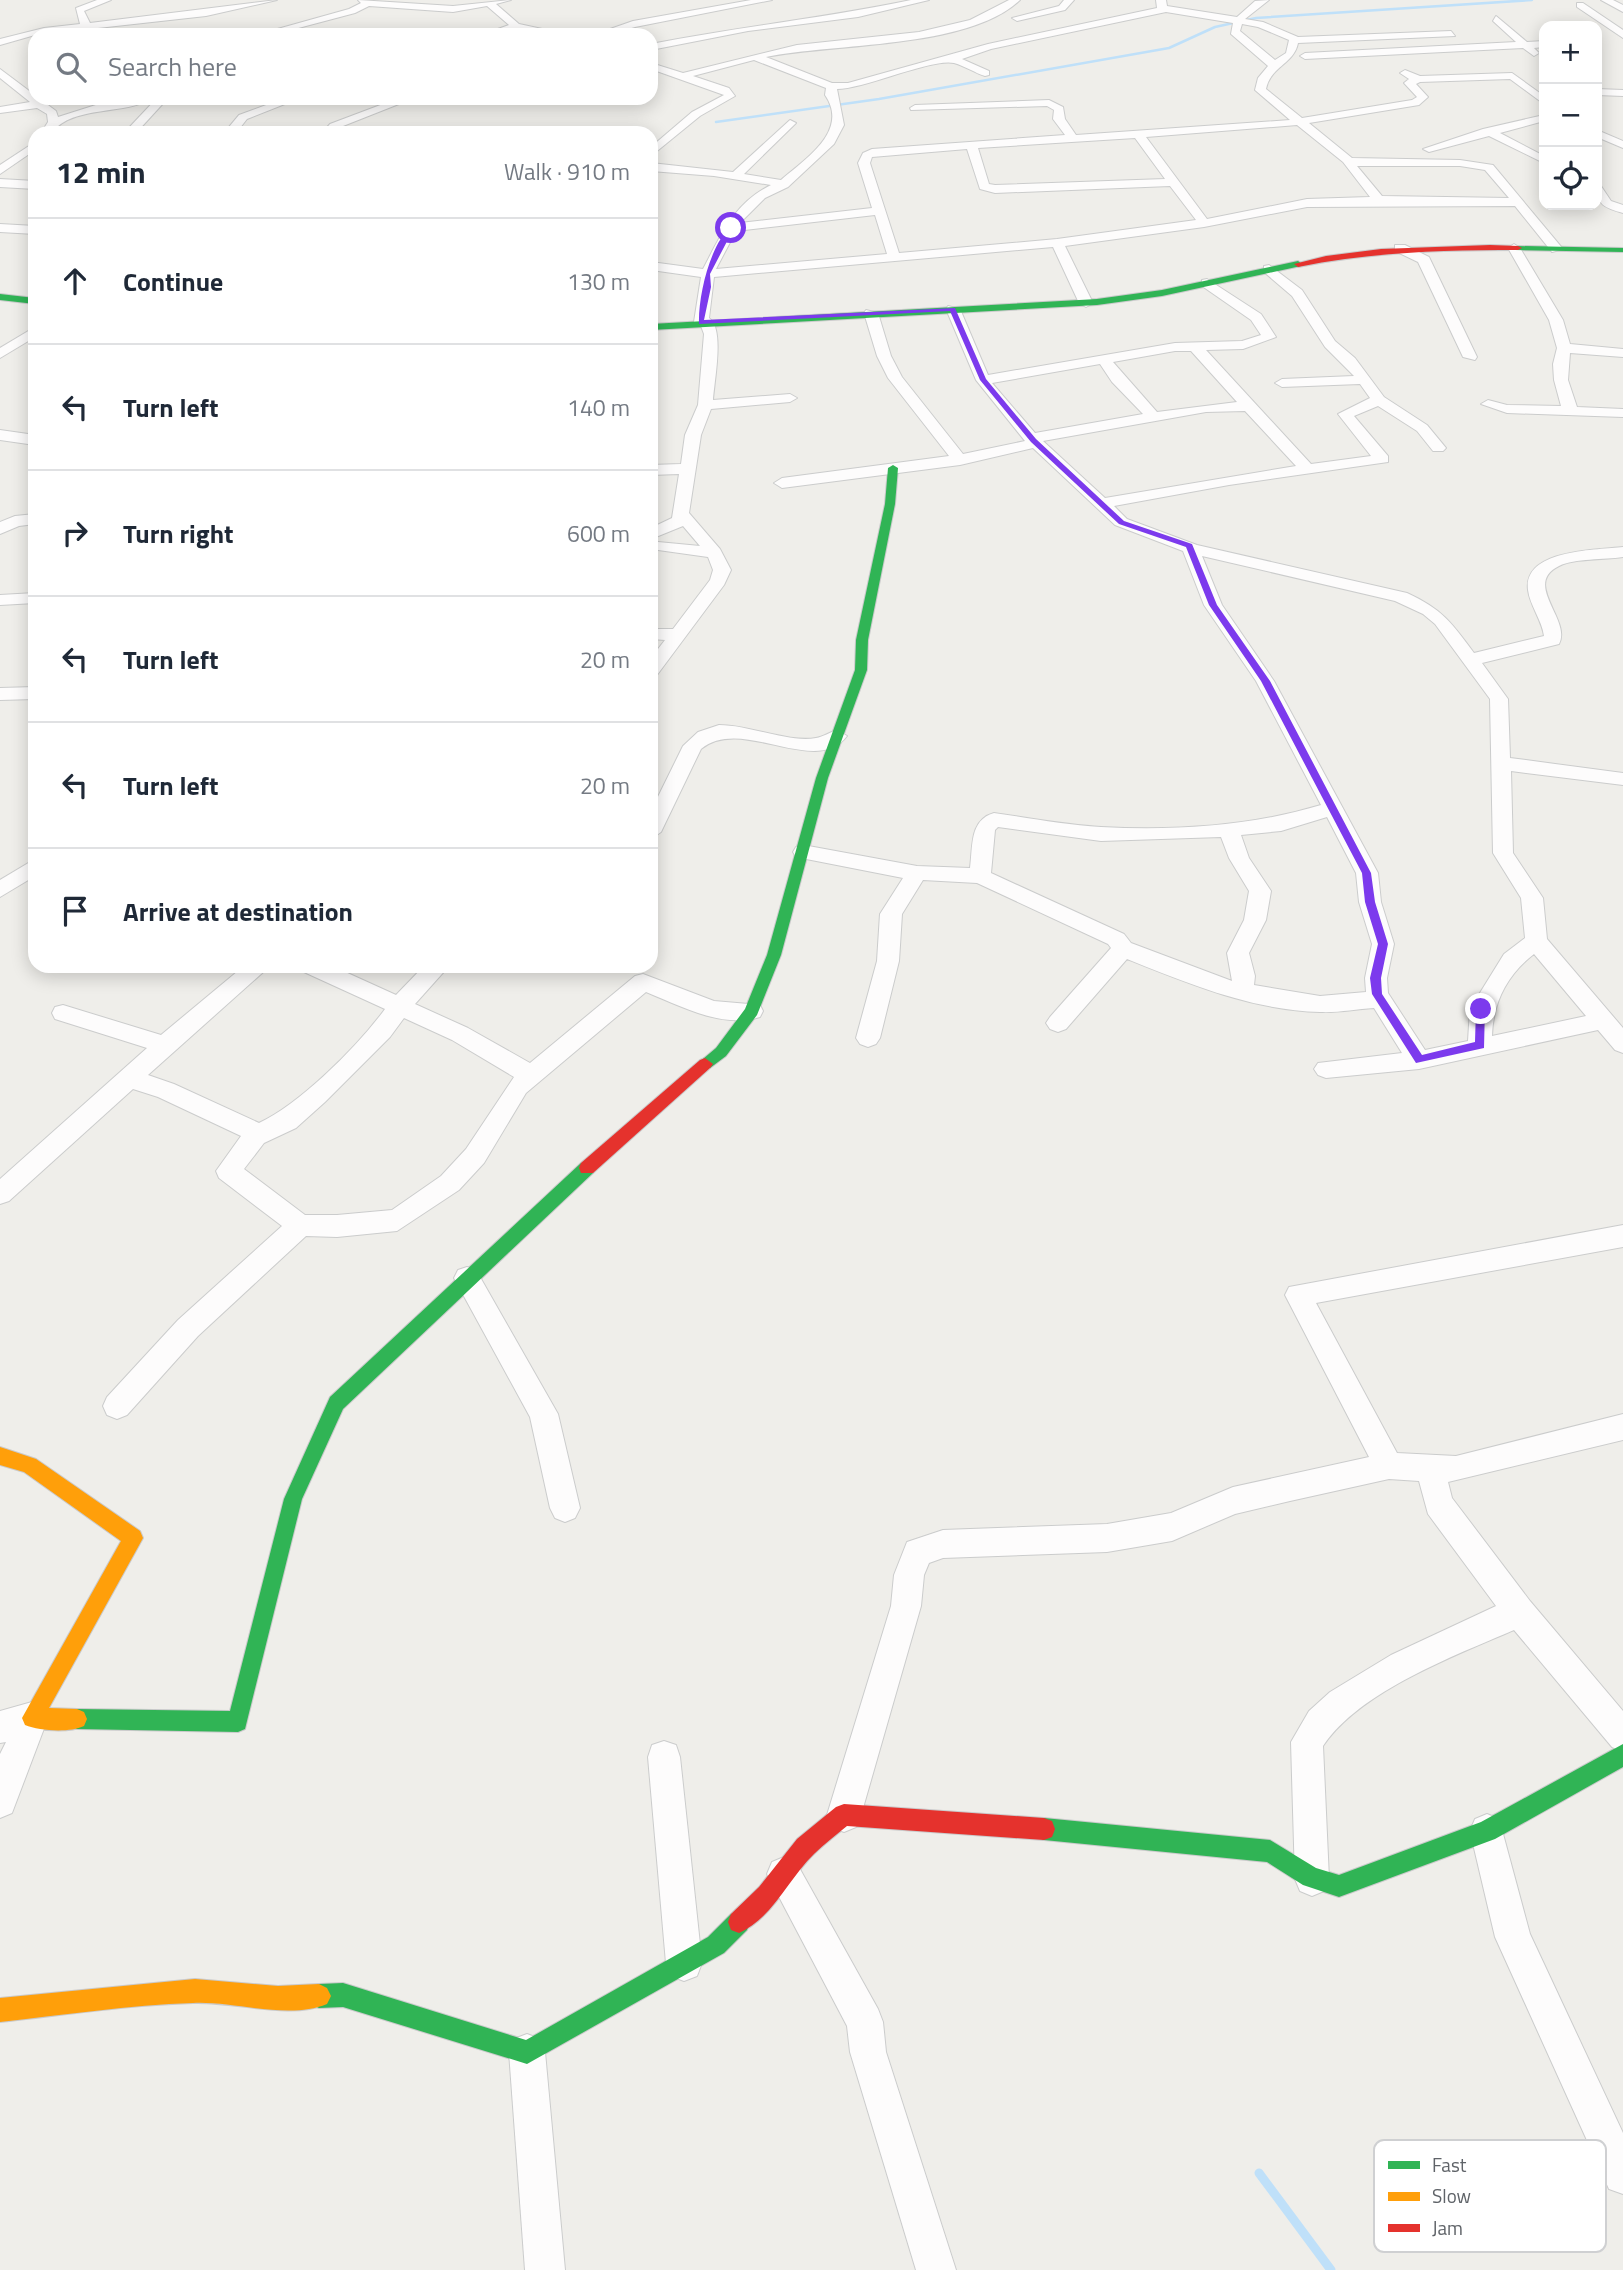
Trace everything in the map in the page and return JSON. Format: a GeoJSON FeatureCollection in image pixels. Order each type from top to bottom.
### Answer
{"type":"FeatureCollection","features":[{"type":"Feature","properties":{"kind":"street"},"geometry":{"type":"LineString","coordinates":[[86,26],[79,10],[106,0]]}},
{"type":"Feature","properties":{"kind":"street"},"geometry":{"type":"LineString","coordinates":[[220,0],[232,8]]}},
{"type":"Feature","properties":{"kind":"street"},"geometry":{"type":"LineString","coordinates":[[82,28],[272,0]]}},
{"type":"Feature","properties":{"kind":"street"},"geometry":{"type":"LineString","coordinates":[[287,28],[352,10],[365,2],[438,9],[506,0]]}},
{"type":"Feature","properties":{"kind":"street"},"geometry":{"type":"LineString","coordinates":[[625,28],[672,16],[766,0]]}},
{"type":"Feature","properties":{"kind":"street"},"geometry":{"type":"LineString","coordinates":[[658,45],[697,37],[858,14],[921,0],[938,8]]}},
{"type":"Feature","properties":{"kind":"street"},"geometry":{"type":"LineString","coordinates":[[1017,18],[1060,7],[1069,0]]}},
{"type":"Feature","properties":{"kind":"street"},"geometry":{"type":"LineString","coordinates":[[1264,0],[1246,12],[1237,22],[1235,32],[1274,65]]}},
{"type":"Feature","properties":{"kind":"street"},"geometry":{"type":"LineString","coordinates":[[1606,0],[1623,9]]}},
{"type":"Feature","properties":{"kind":"street"},"geometry":{"type":"LineString","coordinates":[[683,76],[811,46],[918,34],[974,21],[1021,2],[1060,7]]}},
{"type":"Feature","properties":{"kind":"street"},"geometry":{"type":"LineString","coordinates":[[489,4],[516,26]]}},
{"type":"Feature","properties":{"kind":"street"},"geometry":{"type":"LineString","coordinates":[[684,4],[704,10]]}},
{"type":"Feature","properties":{"kind":"street"},"geometry":{"type":"LineString","coordinates":[[756,57],[832,87],[850,86],[869,78],[1163,4],[1237,22],[1260,24],[1294,38],[1451,34]]}},
{"type":"Feature","properties":{"kind":"street"},"geometry":{"type":"LineString","coordinates":[[1580,5],[1623,36]]}},
{"type":"Feature","properties":{"kind":"street"},"geometry":{"type":"LineString","coordinates":[[956,15],[974,21]]}},
{"type":"Feature","properties":{"kind":"street"},"geometry":{"type":"LineString","coordinates":[[672,16],[697,37]]}},
{"type":"Feature","properties":{"kind":"street"},"geometry":{"type":"LineString","coordinates":[[154,19],[168,28]]}},
{"type":"Feature","properties":{"kind":"street"},"geometry":{"type":"LineString","coordinates":[[1496,19],[1525,48],[1539,57]]}},
{"type":"Feature","properties":{"kind":"street"},"geometry":{"type":"LineString","coordinates":[[552,28],[572,22]]}},
{"type":"Feature","properties":{"kind":"street"},"geometry":{"type":"LineString","coordinates":[[509,28],[531,28]]}},
{"type":"Feature","properties":{"kind":"street"},"geometry":{"type":"LineString","coordinates":[[1606,38],[1623,36]]}},
{"type":"Feature","properties":{"kind":"street"},"geometry":{"type":"LineString","coordinates":[[0,42],[28,38]]}},
{"type":"Feature","properties":{"kind":"street"},"geometry":{"type":"LineString","coordinates":[[1294,38],[1291,54],[1274,65],[1261,81],[1260,90],[1296,120],[1349,161],[1485,165],[1558,249]]}},
{"type":"Feature","properties":{"kind":"street"},"geometry":{"type":"LineString","coordinates":[[1306,56],[1525,48],[1539,45]]}},
{"type":"Feature","properties":{"kind":"street"},"geometry":{"type":"LineString","coordinates":[[1378,54],[1418,79]]}},
{"type":"Feature","properties":{"kind":"street"},"geometry":{"type":"LineString","coordinates":[[953,59],[985,73]]}},
{"type":"Feature","properties":{"kind":"street"},"geometry":{"type":"LineString","coordinates":[[658,67],[725,90],[730,96],[696,114],[658,147]]}},
{"type":"Feature","properties":{"kind":"street"},"geometry":{"type":"LineString","coordinates":[[0,72],[10,84],[28,94]]}},
{"type":"Feature","properties":{"kind":"street"},"geometry":{"type":"LineString","coordinates":[[894,256],[864,163],[867,155],[876,151],[1140,136],[1277,125],[1415,103],[1423,97],[1409,82],[1418,79],[1512,76],[1539,97]]}},
{"type":"Feature","properties":{"kind":"street"},"geometry":{"type":"LineString","coordinates":[[658,538],[674,526],[680,512],[693,435],[705,405],[710,334],[704,322],[707,274],[731,228],[751,202],[785,184],[821,151],[838,125],[835,102],[830,95],[832,87]]}},
{"type":"Feature","properties":{"kind":"street"},"geometry":{"type":"LineString","coordinates":[[1602,92],[1623,93]]}},
{"type":"Feature","properties":{"kind":"street"},"geometry":{"type":"LineString","coordinates":[[0,110],[28,101]]}},
{"type":"Feature","properties":{"kind":"street"},"geometry":{"type":"LineString","coordinates":[[915,108],[1049,103],[1059,109],[1059,118],[1073,138]]}},
{"type":"Feature","properties":{"kind":"street"},"geometry":{"type":"LineString","coordinates":[[43,105],[52,113],[54,122]]}},
{"type":"Feature","properties":{"kind":"street"},"geometry":{"type":"LineString","coordinates":[[51,126],[54,122],[90,110],[114,105]]}},
{"type":"Feature","properties":{"kind":"street"},"geometry":{"type":"LineString","coordinates":[[137,126],[156,105]]}},
{"type":"Feature","properties":{"kind":"street"},"geometry":{"type":"LineString","coordinates":[[259,105],[267,108]]}},
{"type":"Feature","properties":{"kind":"street"},"geometry":{"type":"LineString","coordinates":[[236,126],[243,117],[275,105]]}},
{"type":"Feature","properties":{"kind":"street"},"geometry":{"type":"LineString","coordinates":[[334,126],[391,105]]}},
{"type":"Feature","properties":{"kind":"street"},"geometry":{"type":"LineString","coordinates":[[1429,149],[1487,131],[1539,119]]}},
{"type":"Feature","properties":{"kind":"street"},"geometry":{"type":"LineString","coordinates":[[736,175],[790,123]]}},
{"type":"Feature","properties":{"kind":"street"},"geometry":{"type":"LineString","coordinates":[[1487,131],[1539,157]]}},
{"type":"Feature","properties":{"kind":"street"},"geometry":{"type":"LineString","coordinates":[[1140,136],[1204,223]]}},
{"type":"Feature","properties":{"kind":"street"},"geometry":{"type":"LineString","coordinates":[[1602,136],[1623,145]]}},
{"type":"Feature","properties":{"kind":"street"},"geometry":{"type":"LineString","coordinates":[[971,144],[980,180],[984,186],[995,189],[1172,182]]}},
{"type":"Feature","properties":{"kind":"street"},"geometry":{"type":"LineString","coordinates":[[0,170],[28,150]]}},
{"type":"Feature","properties":{"kind":"street"},"geometry":{"type":"LineString","coordinates":[[1375,162],[1348,163],[1379,200],[1516,202]]}},
{"type":"Feature","properties":{"kind":"street"},"geometry":{"type":"LineString","coordinates":[[658,168],[736,175],[785,184]]}},
{"type":"Feature","properties":{"kind":"street"},"geometry":{"type":"LineString","coordinates":[[0,183],[28,185]]}},
{"type":"Feature","properties":{"kind":"street"},"geometry":{"type":"LineString","coordinates":[[1602,196],[1607,204],[1623,209]]}},
{"type":"Feature","properties":{"kind":"street"},"geometry":{"type":"LineString","coordinates":[[658,267],[707,274],[1057,243],[1204,223],[1307,202],[1395,200]]}},
{"type":"Feature","properties":{"kind":"street"},"geometry":{"type":"LineString","coordinates":[[731,228],[879,211]]}},
{"type":"Feature","properties":{"kind":"street"},"geometry":{"type":"LineString","coordinates":[[0,228],[28,230]]}},
{"type":"Feature","properties":{"kind":"street"},"geometry":{"type":"LineString","coordinates":[[1057,243],[1086,303]]}},
{"type":"Feature","properties":{"kind":"street"},"geometry":{"type":"LineString","coordinates":[[658,326],[1086,303],[1335,256],[1400,248],[1623,250]]}},
{"type":"Feature","properties":{"kind":"street"},"geometry":{"type":"LineString","coordinates":[[1400,248],[1424,260],[1433,285],[1470,357]]}},
{"type":"Feature","properties":{"kind":"street"},"geometry":{"type":"LineString","coordinates":[[1514,248],[1556,320],[1564,348],[1560,364],[1561,380],[1570,410]]}},
{"type":"Feature","properties":{"kind":"street"},"geometry":{"type":"LineString","coordinates":[[1269,269],[1297,293],[1330,344],[1350,361],[1356,378],[1379,400],[1422,428],[1438,448]]}},
{"type":"Feature","properties":{"kind":"street"},"geometry":{"type":"LineString","coordinates":[[983,380],[1194,346],[1242,345],[1269,337],[1250,311],[1208,282]]}},
{"type":"Feature","properties":{"kind":"street"},"geometry":{"type":"LineString","coordinates":[[0,297],[28,300]]}},
{"type":"Feature","properties":{"kind":"street"},"geometry":{"type":"LineString","coordinates":[[953,309],[983,380],[1034,441],[1121,522],[1139,531],[1189,545],[1371,588],[1417,604],[1441,620],[1499,699],[1502,733],[1499,763],[1503,853],[1532,898],[1536,941],[1623,1044]]}},
{"type":"Feature","properties":{"kind":"street"},"geometry":{"type":"LineString","coordinates":[[871,313],[884,356],[895,378],[960,460]]}},
{"type":"Feature","properties":{"kind":"street"},"geometry":{"type":"LineString","coordinates":[[0,354],[28,336]]}},
{"type":"Feature","properties":{"kind":"street"},"geometry":{"type":"LineString","coordinates":[[1194,346],[1308,470]]}},
{"type":"Feature","properties":{"kind":"street"},"geometry":{"type":"LineString","coordinates":[[1564,348],[1623,353]]}},
{"type":"Feature","properties":{"kind":"street"},"geometry":{"type":"LineString","coordinates":[[1105,361],[1117,379],[1154,417]]}},
{"type":"Feature","properties":{"kind":"street"},"geometry":{"type":"LineString","coordinates":[[1282,383],[1356,378]]}},
{"type":"Feature","properties":{"kind":"street"},"geometry":{"type":"LineString","coordinates":[[705,405],[790,398]]}},
{"type":"Feature","properties":{"kind":"street"},"geometry":{"type":"LineString","coordinates":[[1101,504],[1229,480],[1382,459],[1345,414],[1379,400]]}},
{"type":"Feature","properties":{"kind":"street"},"geometry":{"type":"LineString","coordinates":[[1489,404],[1507,409],[1623,413]]}},
{"type":"Feature","properties":{"kind":"street"},"geometry":{"type":"LineString","coordinates":[[782,483],[960,460],[1034,441],[1154,417],[1206,408],[1250,405]]}},
{"type":"Feature","properties":{"kind":"street"},"geometry":{"type":"LineString","coordinates":[[0,435],[28,439]]}},
{"type":"Feature","properties":{"kind":"street"},"geometry":{"type":"LineString","coordinates":[[0,1727],[32,1718],[238,1722],[293,1499],[336,1403],[467,1278],[676,1087],[721,1052],[752,1011],[774,955],[822,778],[861,670],[862,639],[890,504],[893,468]]}},
{"type":"Feature","properties":{"kind":"street"},"geometry":{"type":"LineString","coordinates":[[658,470],[687,469]]}},
{"type":"Feature","properties":{"kind":"street"},"geometry":{"type":"LineString","coordinates":[[658,661],[718,581],[722,570],[715,552],[680,512]]}},
{"type":"Feature","properties":{"kind":"street"},"geometry":{"type":"LineString","coordinates":[[0,529],[15,521],[28,520]]}},
{"type":"Feature","properties":{"kind":"street"},"geometry":{"type":"LineString","coordinates":[[658,542],[715,552]]}},
{"type":"Feature","properties":{"kind":"street"},"geometry":{"type":"LineString","coordinates":[[1189,545],[1213,605],[1265,681],[1367,873],[1370,902],[1383,944],[1376,978],[1381,999],[1419,1060]]}},
{"type":"Feature","properties":{"kind":"street"},"geometry":{"type":"LineString","coordinates":[[1471,661],[1489,653],[1553,640],[1553,633],[1538,598],[1536,582],[1545,566],[1555,561],[1623,552]]}},
{"type":"Feature","properties":{"kind":"street"},"geometry":{"type":"LineString","coordinates":[[0,600],[28,598]]}},
{"type":"Feature","properties":{"kind":"street"},"geometry":{"type":"LineString","coordinates":[[658,634],[677,635]]}},
{"type":"Feature","properties":{"kind":"street"},"geometry":{"type":"LineString","coordinates":[[0,694],[28,693]]}},
{"type":"Feature","properties":{"kind":"street"},"geometry":{"type":"LineString","coordinates":[[658,818],[693,746],[702,735],[714,730],[728,731],[801,744],[818,744],[837,736]]}},
{"type":"Feature","properties":{"kind":"street"},"geometry":{"type":"LineString","coordinates":[[1499,763],[1623,779]]}},
{"type":"Feature","properties":{"kind":"street"},"geometry":{"type":"LineString","coordinates":[[980,876],[985,828],[994,820],[1101,834],[1229,829],[1280,824],[1333,808]]}},
{"type":"Feature","properties":{"kind":"street"},"geometry":{"type":"LineString","coordinates":[[1229,829],[1239,858],[1259,891],[1255,919],[1235,953],[1237,965],[1244,976],[1242,991]]}},
{"type":"Feature","properties":{"kind":"street"},"geometry":{"type":"LineString","coordinates":[[803,852],[917,873],[980,876],[1116,939],[1123,949],[1214,985],[1320,1004],[1381,999]]}},
{"type":"Feature","properties":{"kind":"street"},"geometry":{"type":"LineString","coordinates":[[0,890],[28,871]]}},
{"type":"Feature","properties":{"kind":"street"},"geometry":{"type":"LineString","coordinates":[[868,1038],[888,961],[891,914],[917,873]]}},
{"type":"Feature","properties":{"kind":"street"},"geometry":{"type":"LineString","coordinates":[[1480,1045],[1481,1009],[1511,960],[1536,941]]}},
{"type":"Feature","properties":{"kind":"street"},"geometry":{"type":"LineString","coordinates":[[1058,1023],[1123,949]]}},
{"type":"Feature","properties":{"kind":"street"},"geometry":{"type":"LineString","coordinates":[[0,1194],[131,1079],[165,1045],[251,973]]}},
{"type":"Feature","properties":{"kind":"street"},"geometry":{"type":"LineString","coordinates":[[327,973],[460,1034],[516,1068],[533,1074]]}},
{"type":"Feature","properties":{"kind":"street"},"geometry":{"type":"LineString","coordinates":[[430,973],[317,1095],[287,1121],[255,1136],[228,1171],[300,1226],[337,1226],[397,1220],[450,1183],[475,1156],[518,1087],[643,982],[712,1009],[752,1011]]}},
{"type":"Feature","properties":{"kind":"street"},"geometry":{"type":"LineString","coordinates":[[63,1013],[165,1045]]}},
{"type":"Feature","properties":{"kind":"street"},"geometry":{"type":"LineString","coordinates":[[1326,1069],[1419,1060],[1602,1021]]}},
{"type":"Feature","properties":{"kind":"street"},"geometry":{"type":"LineString","coordinates":[[131,1079],[166,1090],[249,1129],[255,1136]]}},
{"type":"Feature","properties":{"kind":"street"},"geometry":{"type":"LineString","coordinates":[[117,1406],[188,1328],[300,1226]]}},
{"type":"Feature","properties":{"kind":"street"},"geometry":{"type":"LineString","coordinates":[[1389,1466],[1298,1295],[1623,1236]]}},
{"type":"Feature","properties":{"kind":"street"},"geometry":{"type":"LineString","coordinates":[[467,1278],[544,1413],[565,1508]]}},
{"type":"Feature","properties":{"kind":"street"},"geometry":{"type":"LineString","coordinates":[[0,2010],[195,1991],[278,1998],[343,1995],[527,2052],[716,1945],[784,1874],[805,1847],[845,1815],[906,1606],[909,1575],[918,1552],[943,1544],[1107,1538],[1172,1527],[1233,1501],[1389,1466],[1456,1469],[1623,1427]]}},
{"type":"Feature","properties":{"kind":"street"},"geometry":{"type":"LineString","coordinates":[[0,1455],[29,1465],[133,1538],[32,1718],[4,1784],[0,1801]]}},
{"type":"Feature","properties":{"kind":"street"},"geometry":{"type":"LineString","coordinates":[[1431,1467],[1438,1504],[1519,1612],[1623,1736]]}},
{"type":"Feature","properties":{"kind":"street"},"geometry":{"type":"LineString","coordinates":[[1312,1879],[1307,1742],[1312,1730],[1331,1710],[1427,1651],[1519,1612]]}},
{"type":"Feature","properties":{"kind":"street"},"geometry":{"type":"LineString","coordinates":[[845,1815],[1120,1833],[1270,1852],[1285,1857],[1323,1885],[1339,1886],[1487,1831],[1623,1755]]}},
{"type":"Feature","properties":{"kind":"street"},"geometry":{"type":"LineString","coordinates":[[664,1757],[684,1963]]}},
{"type":"Feature","properties":{"kind":"street"},"geometry":{"type":"LineString","coordinates":[[1487,1831],[1513,1937],[1623,2175]]}},
{"type":"Feature","properties":{"kind":"street"},"geometry":{"type":"LineString","coordinates":[[784,1874],[865,2022],[869,2052],[936,2270]]}},
{"type":"Feature","properties":{"kind":"street"},"geometry":{"type":"LineString","coordinates":[[527,2052],[545,2270]]}},
{"type":"Feature","properties":{"kind":"waterway"},"geometry":{"type":"LineString","coordinates":[[716,122],[879,99],[1169,48],[1215,27],[1256,18],[1532,0]]}},
{"type":"Feature","properties":{"kind":"waterway"},"geometry":{"type":"LineString","coordinates":[[1259,2173],[1331,2270]]}},
{"type":"Feature","properties":{"kind":"traffic: fast"},"geometry":{"type":"LineString","coordinates":[[1518,248],[1623,250]]}},
{"type":"Feature","properties":{"kind":"traffic: fast"},"geometry":{"type":"LineString","coordinates":[[658,327],[1097,302],[1162,293],[1298,264]]}},
{"type":"Feature","properties":{"kind":"traffic: fast"},"geometry":{"type":"LineString","coordinates":[[0,297],[28,300]]}},
{"type":"Feature","properties":{"kind":"traffic: fast"},"geometry":{"type":"LineString","coordinates":[[705,1064],[721,1052],[752,1011],[774,955],[822,778],[861,670],[862,640],[890,504],[893,468]]}},
{"type":"Feature","properties":{"kind":"traffic: fast"},"geometry":{"type":"LineString","coordinates":[[77,1719],[238,1722],[293,1499],[336,1403],[587,1168]]}},
{"type":"Feature","properties":{"kind":"traffic: fast"},"geometry":{"type":"LineString","coordinates":[[1044,1829],[1270,1851],[1311,1877],[1339,1886],[1487,1831],[1623,1755]]}},
{"type":"Feature","properties":{"kind":"traffic: fast"},"geometry":{"type":"LineString","coordinates":[[319,1996],[343,1995],[527,2052],[716,1945],[739,1922]]}},
{"type":"Feature","properties":{"kind":"traffic: slow"},"geometry":{"type":"LineString","coordinates":[[0,1456],[29,1465],[133,1538],[32,1718],[77,1719]]}},
{"type":"Feature","properties":{"kind":"traffic: slow"},"geometry":{"type":"LineString","coordinates":[[0,2010],[195,1991],[278,1998],[319,1996]]}},
{"type":"Feature","properties":{"kind":"traffic: jam"},"geometry":{"type":"LineString","coordinates":[[1298,264],[1408,250],[1518,248]]}},
{"type":"Feature","properties":{"kind":"traffic: jam"},"geometry":{"type":"LineString","coordinates":[[587,1168],[705,1064]]}},
{"type":"Feature","properties":{"kind":"traffic: jam"},"geometry":{"type":"LineString","coordinates":[[739,1922],[767,1895],[805,1847],[844,1815],[1044,1829]]}},
{"type":"Feature","properties":{"kind":"route"},"geometry":{"type":"LineString","coordinates":[[731,228],[714,256],[707,274],[708,287],[701,322],[953,309],[983,380],[1033,440],[1121,522],[1139,531],[1189,545],[1218,615],[1265,681],[1367,873],[1370,902],[1383,944],[1376,978],[1377,994],[1404,1038],[1419,1060],[1480,1045],[1481,1009]]}}]}
